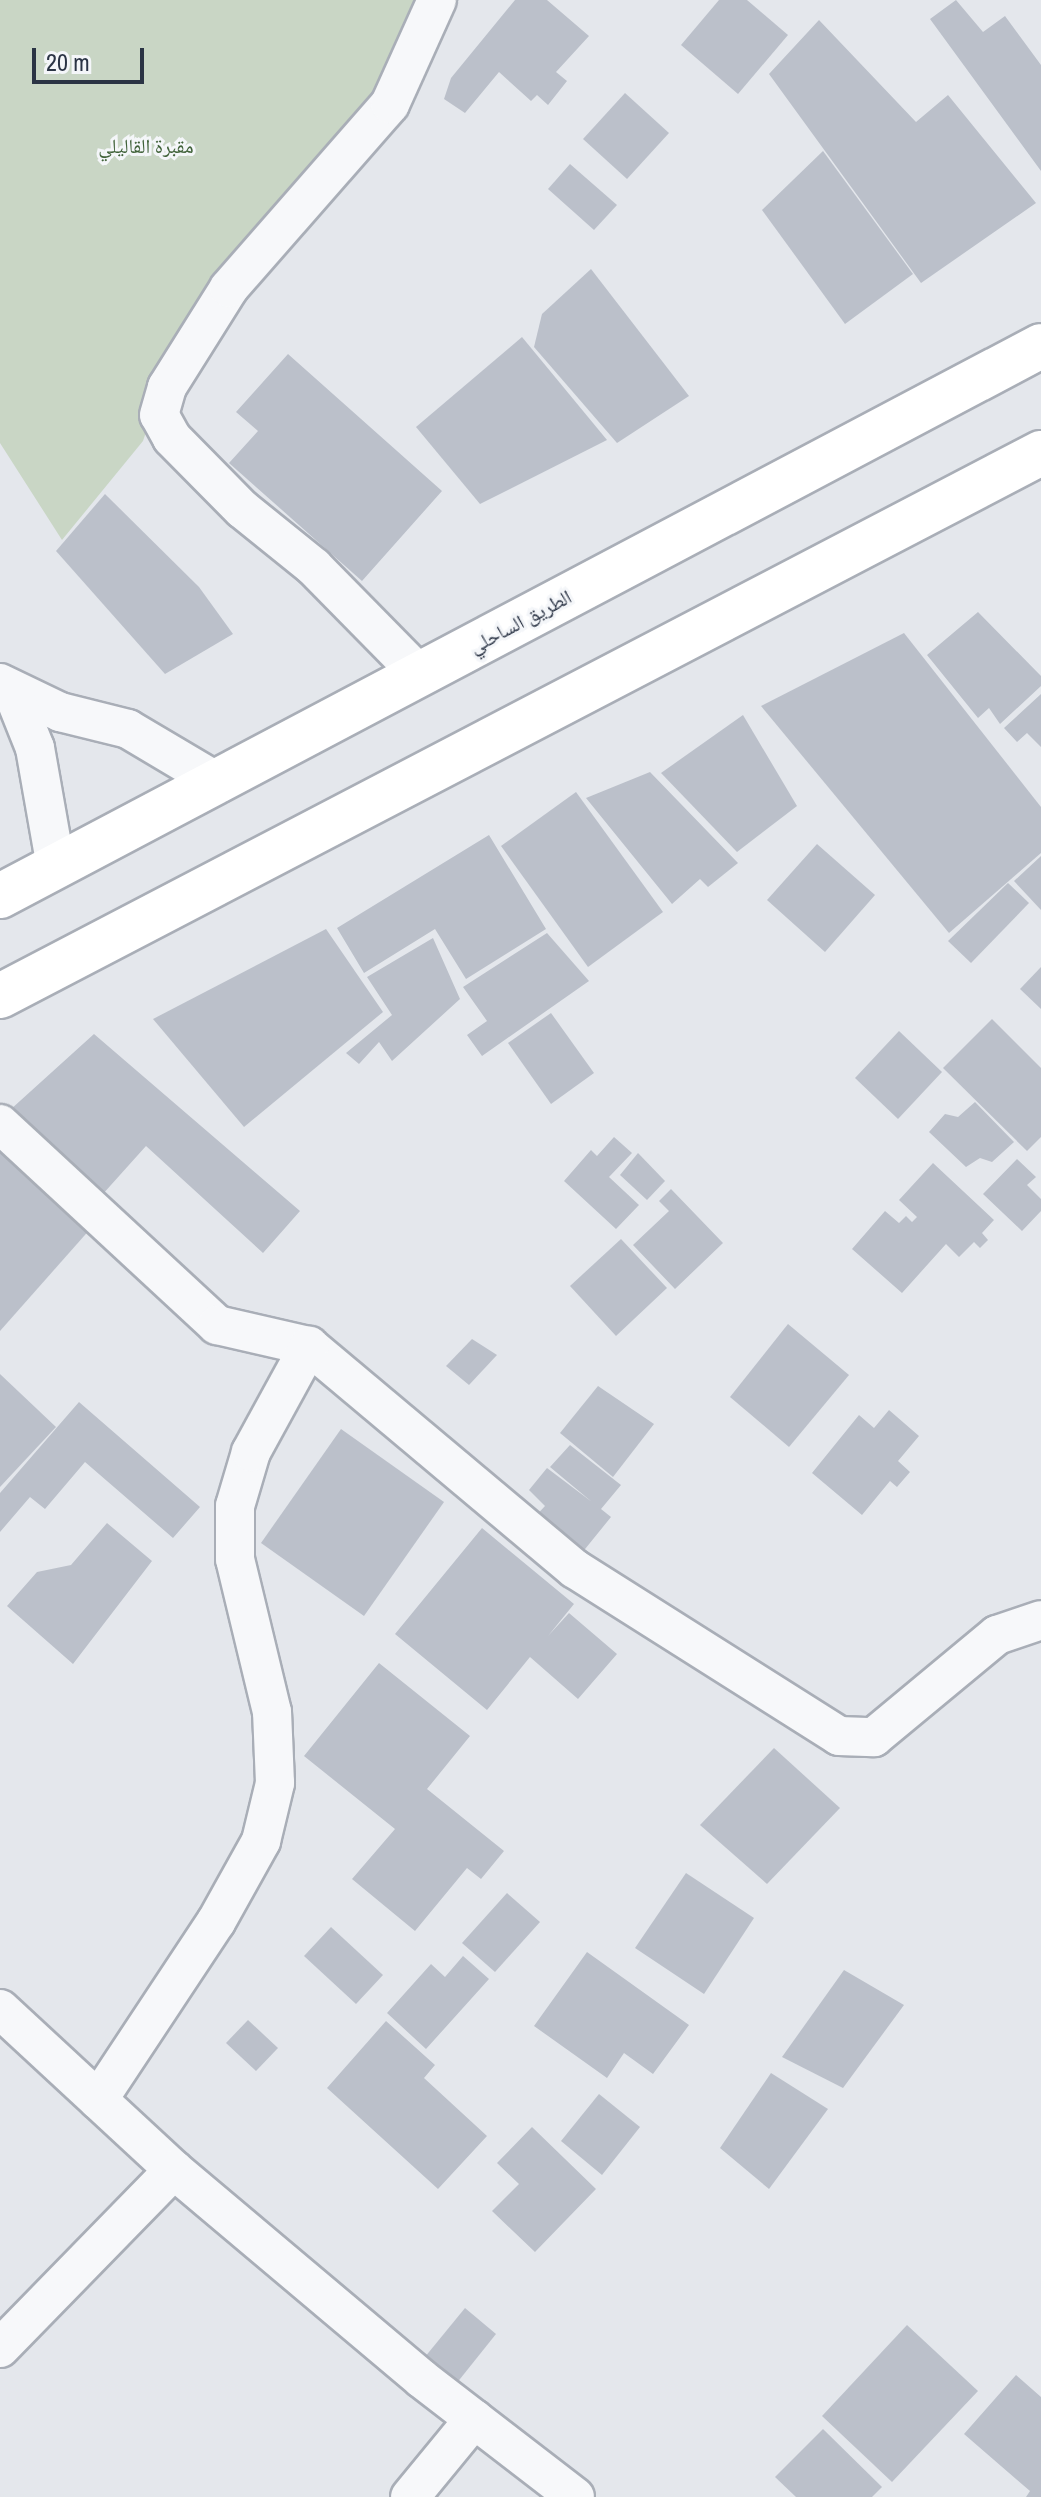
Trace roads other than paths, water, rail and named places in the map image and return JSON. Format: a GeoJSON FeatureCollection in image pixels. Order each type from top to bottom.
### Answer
{"type":"FeatureCollection","features":[{"type":"Feature","properties":{"kind":"highway","name":"الطريق الساحلي"},"geometry":{"type":"LineString","coordinates":[[0,896],[1041,346]]}},
{"type":"Feature","properties":{"kind":"highway"},"geometry":{"type":"LineString","coordinates":[[0,996],[1041,453]]}},
{"type":"Feature","properties":{"kind":"street"},"geometry":{"type":"LineString","coordinates":[[419,674],[314,567],[242,509],[172,438],[159,415],[167,387],[229,288],[390,104],[437,0]]}},
{"type":"Feature","properties":{"kind":"street"},"geometry":{"type":"LineString","coordinates":[[7,688],[128,729],[219,783]]}},
{"type":"Feature","properties":{"kind":"street"},"geometry":{"type":"LineString","coordinates":[[7,688],[35,748],[56,867]]}},
{"type":"Feature","properties":{"kind":"street"},"geometry":{"type":"LineString","coordinates":[[0,1124],[217,1325],[309,1346],[575,1569],[839,1736],[874,1737],[997,1635],[1041,1620]]}},
{"type":"Feature","properties":{"kind":"street"},"geometry":{"type":"LineString","coordinates":[[98,2100],[216,1922],[261,1841],[275,1783],[272,1712],[235,1559],[235,1506],[251,1452],[309,1346]]}},
{"type":"Feature","properties":{"kind":"street"},"geometry":{"type":"LineString","coordinates":[[0,2009],[174,2170],[474,2419],[575,2497]]}},
{"type":"Feature","properties":{"kind":"street"},"geometry":{"type":"LineString","coordinates":[[0,2348],[174,2170]]}},
{"type":"Feature","properties":{"kind":"street"},"geometry":{"type":"LineString","coordinates":[[410,2497],[474,2419]]}},
{"type":"Feature","properties":{"kind":"park label","name":"مقبرة القاليلي"},"geometry":{"type":"Point","coordinates":[146,145]}}]}
